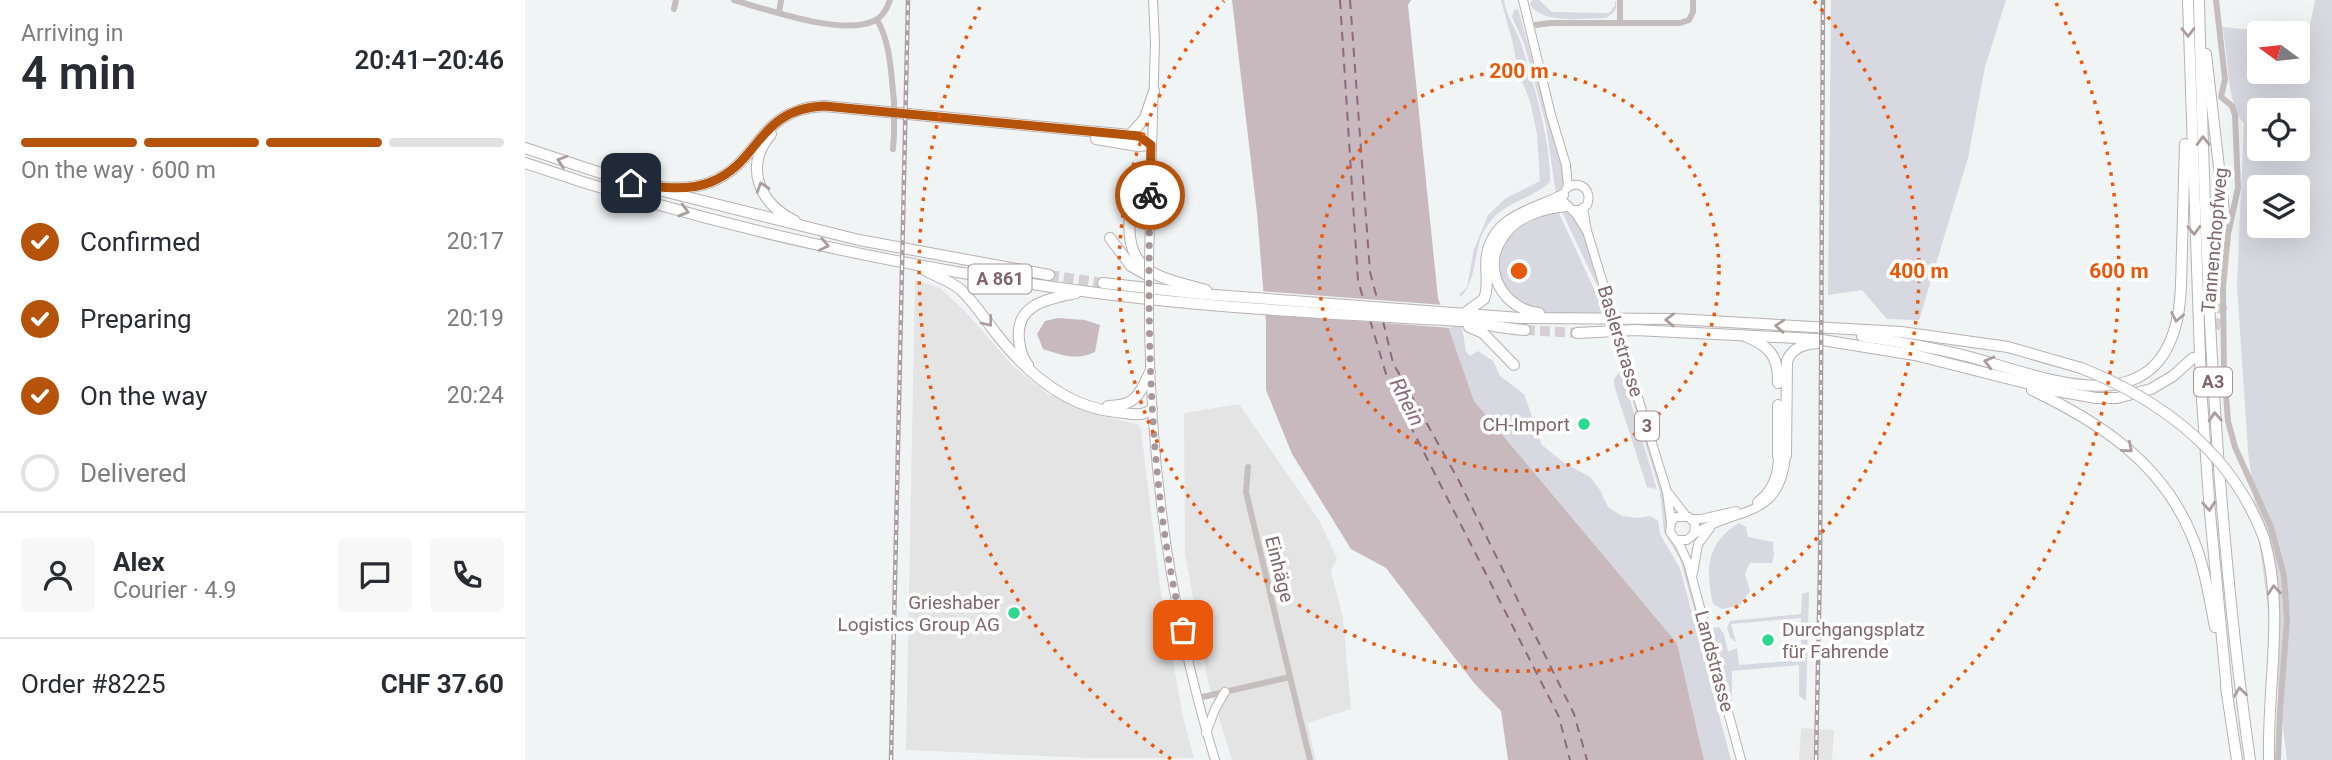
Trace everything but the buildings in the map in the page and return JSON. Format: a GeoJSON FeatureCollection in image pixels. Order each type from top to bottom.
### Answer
{"type":"FeatureCollection","features":[{"type":"Feature","properties":{"kind":"highway","name":"A3"},"geometry":{"type":"LineString","coordinates":[[2187,0],[2202,399],[2227,691]]}},
{"type":"Feature","properties":{"kind":"highway","name":"A3"},"geometry":{"type":"LineString","coordinates":[[2199,2],[2225,220]]}},
{"type":"Feature","properties":{"kind":"highway","name":"A3"},"geometry":{"type":"LineString","coordinates":[[2199,2],[2207,268],[2216,436],[2228,588],[2250,760]]}},
{"type":"Feature","properties":{"kind":"highway","name":"A3"},"geometry":{"type":"LineString","coordinates":[[1823,328],[1935,349],[2077,386],[2117,385],[2147,371],[2166,350],[2178,316],[2189,63]]}},
{"type":"Feature","properties":{"kind":"highway"},"geometry":{"type":"LineString","coordinates":[[1131,135],[1145,118],[1154,90]]}},
{"type":"Feature","properties":{"kind":"highway"},"geometry":{"type":"LineString","coordinates":[[631,183],[686,188],[710,183],[729,173],[774,124],[788,113],[804,107],[824,106],[1131,135],[1139,136],[1151,145]]}},
{"type":"Feature","properties":{"kind":"highway"},"geometry":{"type":"LineString","coordinates":[[811,230],[772,206],[762,191],[758,176],[759,158],[766,140],[787,118],[802,113],[823,111],[863,114],[1138,146],[1151,145]]}},
{"type":"Feature","properties":{"kind":"highway","name":"A 861"},"geometry":{"type":"LineString","coordinates":[[525,148],[631,183],[811,230],[1049,275]]}},
{"type":"Feature","properties":{"kind":"highway","name":"A 861"},"geometry":{"type":"LineString","coordinates":[[525,163],[727,223],[918,265],[1082,291],[1359,310]]}},
{"type":"Feature","properties":{"kind":"highway"},"geometry":{"type":"LineString","coordinates":[[1127,183],[1132,192],[1128,238],[1136,259],[1143,267],[1159,275],[1229,296]]}},
{"type":"Feature","properties":{"kind":"highway"},"geometry":{"type":"LineString","coordinates":[[1514,365],[1483,333],[1465,320],[1484,299],[1488,282],[1487,254],[1500,230],[1522,211],[1566,191]]}},
{"type":"Feature","properties":{"kind":"highway"},"geometry":{"type":"LineString","coordinates":[[1570,208],[1550,207],[1528,216],[1507,231],[1496,252],[1497,281],[1508,299],[1524,310],[1602,319]]}},
{"type":"Feature","properties":{"kind":"highway"},"geometry":{"type":"LineString","coordinates":[[1110,239],[1126,260],[1139,271],[1201,294]]}},
{"type":"Feature","properties":{"kind":"highway"},"geometry":{"type":"LineString","coordinates":[[918,265],[926,272],[960,289],[1022,364],[1056,391],[1089,407],[1146,414],[1152,409],[1146,405],[1104,406],[1090,403],[1067,393],[1035,372],[1025,362],[1018,334],[1027,311],[1049,297],[1082,291]]}},
{"type":"Feature","properties":{"kind":"highway"},"geometry":{"type":"LineString","coordinates":[[1145,282],[1171,290]]}},
{"type":"Feature","properties":{"kind":"highway","name":"A 861"},"geometry":{"type":"LineString","coordinates":[[1103,283],[1229,296],[1250,302]]}},
{"type":"Feature","properties":{"kind":"highway","name":"A3"},"geometry":{"type":"LineString","coordinates":[[1359,310],[1441,321],[1520,318],[1675,319],[1901,332],[2022,350],[2081,368],[2146,399],[2192,432],[2217,457],[2239,486],[2264,538],[2273,572],[2276,609],[2269,760]]}},
{"type":"Feature","properties":{"kind":"highway","name":"A3"},"geometry":{"type":"LineString","coordinates":[[1359,310],[1465,320],[1525,330]]}},
{"type":"Feature","properties":{"kind":"highway","name":"A3"},"geometry":{"type":"LineString","coordinates":[[1577,333],[1635,330],[1807,338],[1924,356],[2077,396],[2117,398],[2141,393],[2159,385],[2193,358]]}},
{"type":"Feature","properties":{"kind":"highway"},"geometry":{"type":"LineString","coordinates":[[1743,335],[1765,345],[1777,363],[1782,456]]}},
{"type":"Feature","properties":{"kind":"highway"},"geometry":{"type":"LineString","coordinates":[[1782,456],[1788,357],[1795,349],[1806,344],[1847,344]]}},
{"type":"Feature","properties":{"kind":"highway"},"geometry":{"type":"LineString","coordinates":[[1126,405],[1140,394],[1150,372]]}},
{"type":"Feature","properties":{"kind":"highway","name":"A3"},"geometry":{"type":"LineString","coordinates":[[2012,380],[2072,409],[2135,453],[2164,486],[2185,520],[2197,549],[2207,588],[2237,760]]}},
{"type":"Feature","properties":{"kind":"main road"},"geometry":{"type":"LineString","coordinates":[[1153,0],[1154,90],[1149,257],[1152,409],[1163,520],[1178,610],[1206,733],[1215,760]]}},
{"type":"Feature","properties":{"kind":"main road"},"geometry":{"type":"LineString","coordinates":[[1523,0],[1566,165],[1566,191],[1570,208],[1583,208],[1589,201],[1589,194],[1566,165]]}},
{"type":"Feature","properties":{"kind":"main road"},"geometry":{"type":"LineString","coordinates":[[1566,191],[1580,185]]}},
{"type":"Feature","properties":{"kind":"main road","name":"Baslerstrasse"},"geometry":{"type":"LineString","coordinates":[[1570,208],[1587,231]]}},
{"type":"Feature","properties":{"kind":"main road","name":"Baslerstrasse"},"geometry":{"type":"LineString","coordinates":[[1583,208],[1587,231],[1672,505],[1671,522]]}},
{"type":"Feature","properties":{"kind":"main road"},"geometry":{"type":"LineString","coordinates":[[1782,456],[1781,484],[1772,497],[1757,508],[1713,524],[1683,541],[1676,540],[1670,532],[1671,522],[1679,516],[1719,516],[1762,499],[1775,480],[1782,456]]}},
{"type":"Feature","properties":{"kind":"main road"},"geometry":{"type":"LineString","coordinates":[[1672,505],[1689,517],[1695,528],[1692,536]]}},
{"type":"Feature","properties":{"kind":"main road"},"geometry":{"type":"LineString","coordinates":[[1692,580],[1698,544],[1713,524]]}},
{"type":"Feature","properties":{"kind":"main road","name":"Landstrasse"},"geometry":{"type":"LineString","coordinates":[[1688,563],[1692,536]]}},
{"type":"Feature","properties":{"kind":"main road","name":"Landstrasse"},"geometry":{"type":"LineString","coordinates":[[1676,540],[1688,563],[1741,760]]}},
{"type":"Feature","properties":{"kind":"main road"},"geometry":{"type":"LineString","coordinates":[[1206,733],[1225,692]]}},
{"type":"Feature","properties":{"kind":"street"},"geometry":{"type":"LineString","coordinates":[[674,9],[676,0]]}},
{"type":"Feature","properties":{"kind":"street"},"geometry":{"type":"LineString","coordinates":[[734,0],[830,25],[863,24],[877,20],[883,15],[890,0]]}},
{"type":"Feature","properties":{"kind":"street"},"geometry":{"type":"LineString","coordinates":[[779,13],[781,0]]}},
{"type":"Feature","properties":{"kind":"street"},"geometry":{"type":"LineString","coordinates":[[1620,0],[1621,22]]}},
{"type":"Feature","properties":{"kind":"street"},"geometry":{"type":"LineString","coordinates":[[1528,26],[1621,22],[1680,23],[1689,20],[1693,12],[1693,0]]}},
{"type":"Feature","properties":{"kind":"street","name":"Tannenchopfweg"},"geometry":{"type":"LineString","coordinates":[[2216,0],[2225,79],[2221,97],[2232,106],[2235,115],[2238,188],[2228,234],[2223,299],[2228,421],[2235,447],[2271,527],[2284,576],[2287,620],[2279,760]]}},
{"type":"Feature","properties":{"kind":"street"},"geometry":{"type":"LineString","coordinates":[[877,20],[890,62],[894,101],[893,149]]}},
{"type":"Feature","properties":{"kind":"street","name":"Einhäge"},"geometry":{"type":"LineString","coordinates":[[1248,467],[1246,492],[1310,760]]}},
{"type":"Feature","properties":{"kind":"street"},"geometry":{"type":"LineString","coordinates":[[1198,698],[1290,677]]}},
{"type":"Feature","properties":{"kind":"shaded area"},"geometry":{"type":"Polygon","coordinates":[[[1501,0],[1504,0],[1520,41],[1535,92],[1548,148],[1550,182],[1493,218],[1482,235],[1471,281],[1461,297],[1459,295],[1467,287],[1474,249],[1488,215],[1506,198],[1540,181],[1537,134],[1530,101],[1518,71],[1501,0]]]}},
{"type":"Feature","properties":{"kind":"shaded area"},"geometry":{"type":"Polygon","coordinates":[[[1532,0],[1539,0],[1552,12],[1609,13],[1615,0],[1616,8],[1606,18],[1565,19],[1537,11],[1530,5],[1532,0]]]}},
{"type":"Feature","properties":{"kind":"shaded area"},"geometry":{"type":"Polygon","coordinates":[[[1831,0],[2006,0],[1985,67],[1968,158],[1919,320],[1887,319],[1862,290],[1828,295],[1831,0]]]}},
{"type":"Feature","properties":{"kind":"shaded area"},"geometry":{"type":"Polygon","coordinates":[[[2315,0],[2332,0],[2332,760],[2287,760],[2248,451],[2237,286],[2244,123],[2238,115],[2231,92],[2222,27],[2247,29],[2247,84],[2310,84],[2310,25],[2315,0]]]}},
{"type":"Feature","properties":{"kind":"shaded area"},"geometry":{"type":"Polygon","coordinates":[[[1518,9],[1564,169],[1565,185],[1556,195],[1546,125],[1524,43],[1512,17],[1514,10],[1518,9]]]}},
{"type":"Feature","properties":{"kind":"shaded area"},"geometry":{"type":"Polygon","coordinates":[[[1561,210],[1574,215],[1582,228],[1601,294],[1561,210]]]}},
{"type":"Feature","properties":{"kind":"shaded area"},"geometry":{"type":"Polygon","coordinates":[[[1558,211],[1604,313],[1565,314],[1536,310],[1511,294],[1501,280],[1498,265],[1510,237],[1539,217],[1558,211]]]}},
{"type":"Feature","properties":{"kind":"shaded area"},"geometry":{"type":"Polygon","coordinates":[[[915,280],[940,288],[964,310],[1013,366],[1048,394],[1100,416],[1138,424],[1141,430],[1161,593],[1183,717],[1194,758],[1089,758],[906,750],[915,280]]]}},
{"type":"Feature","properties":{"kind":"shaded area"},"geometry":{"type":"Polygon","coordinates":[[[1447,325],[1462,327],[1466,352],[1470,356],[1478,351],[1493,361],[1500,376],[1524,394],[1542,445],[1563,462],[1590,477],[1608,507],[1622,516],[1650,516],[1658,521],[1660,534],[1680,568],[1731,760],[1704,760],[1677,643],[1474,401],[1447,325]]]}},
{"type":"Feature","properties":{"kind":"shaded area"},"geometry":{"type":"Polygon","coordinates":[[[1621,370],[1657,489],[1647,487],[1614,385],[1614,379],[1621,370]]]}},
{"type":"Feature","properties":{"kind":"shaded area"},"geometry":{"type":"Polygon","coordinates":[[[1628,377],[1668,506],[1666,531],[1681,552],[1705,641],[1703,642],[1680,559],[1664,532],[1660,492],[1630,393],[1628,377]]]}},
{"type":"Feature","properties":{"kind":"shaded area"},"geometry":{"type":"Polygon","coordinates":[[[1239,404],[1319,520],[1337,558],[1331,571],[1343,618],[1351,709],[1307,723],[1316,760],[1232,760],[1208,682],[1185,553],[1184,413],[1239,404]]]}},
{"type":"Feature","properties":{"kind":"shaded area"},"geometry":{"type":"Polygon","coordinates":[[[1739,523],[1746,527],[1748,537],[1773,542],[1774,555],[1772,563],[1750,563],[1745,574],[1750,591],[1740,605],[1722,609],[1713,604],[1709,580],[1711,558],[1720,540],[1739,523]]]}},
{"type":"Feature","properties":{"kind":"shaded area"},"geometry":{"type":"Polygon","coordinates":[[[1809,592],[1806,701],[1799,696],[1799,665],[1732,671],[1732,712],[1716,657],[1713,628],[1719,627],[1724,634],[1728,652],[1737,648],[1739,665],[1801,660],[1801,618],[1731,624],[1736,642],[1730,638],[1727,627],[1730,621],[1801,614],[1802,594],[1809,592]]]}},
{"type":"Feature","properties":{"kind":"shaded area"},"geometry":{"type":"Polygon","coordinates":[[[1801,728],[1834,730],[1832,760],[1799,760],[1801,728]]]}},
{"type":"Feature","properties":{"kind":"water","name":"Rhein"},"geometry":{"type":"Polygon","coordinates":[[[1232,0],[1411,0],[1408,5],[1438,298],[1474,401],[1677,643],[1704,760],[1508,760],[1501,711],[1474,683],[1386,568],[1351,549],[1292,454],[1266,390],[1266,323],[1257,213],[1232,0]]]}},
{"type":"Feature","properties":{"kind":"water"},"geometry":{"type":"Polygon","coordinates":[[[1058,318],[1085,320],[1100,325],[1095,352],[1076,357],[1043,349],[1037,334],[1045,321],[1058,318]]]}},
{"type":"Feature","properties":{"kind":"pier"},"geometry":{"type":"Polygon","coordinates":[[[1260,291],[1444,305],[1452,328],[1261,314],[1260,291]]]}},
{"type":"Feature","properties":{"kind":"ferry route"},"geometry":{"type":"LineString","coordinates":[[1340,0],[1358,281],[1364,301]]}},
{"type":"Feature","properties":{"kind":"ferry route"},"geometry":{"type":"LineString","coordinates":[[1350,0],[1370,272],[1378,302]]}},
{"type":"Feature","properties":{"kind":"ferry route"},"geometry":{"type":"LineString","coordinates":[[1370,320],[1389,384],[1559,717],[1570,760]]}},
{"type":"Feature","properties":{"kind":"ferry route"},"geometry":{"type":"LineString","coordinates":[[1383,321],[1393,363],[1459,481],[1574,714],[1587,760]]}},
{"type":"Feature","properties":{"kind":"tunnel"},"geometry":{"type":"LineString","coordinates":[[1049,275],[1103,283]]}},
{"type":"Feature","properties":{"kind":"tunnel"},"geometry":{"type":"LineString","coordinates":[[2197,352],[2215,327],[2223,305]]}},
{"type":"Feature","properties":{"kind":"tunnel"},"geometry":{"type":"LineString","coordinates":[[1525,330],[1577,333]]}},
{"type":"Feature","properties":{"kind":"railway"},"geometry":{"type":"LineString","coordinates":[[891,760],[908,0]]}},
{"type":"Feature","properties":{"kind":"railway"},"geometry":{"type":"LineString","coordinates":[[1816,760],[1820,567],[1823,0]]}},
{"type":"Feature","properties":{"kind":"way so far"},"geometry":{"type":"LineString","coordinates":[[1150,195],[1149,325],[1152,409],[1163,520],[1183,630]]}},
{"type":"Feature","properties":{"kind":"place","name":"CH-Import"},"geometry":{"type":"Point","coordinates":[1584,424]}},
{"type":"Feature","properties":{"kind":"place","name":"Grieshaber Logistics Group AG"},"geometry":{"type":"Point","coordinates":[1014,613]}},
{"type":"Feature","properties":{"kind":"place","name":"Durchgangsplatz für Fahrende"},"geometry":{"type":"Point","coordinates":[1768,640]}},
{"type":"Feature","properties":{"kind":"route"},"geometry":{"type":"LineString","coordinates":[[631,183],[686,188],[710,183],[729,173],[774,124],[788,113],[804,107],[824,106],[1139,136],[1151,145],[1150,195]]}}]}
